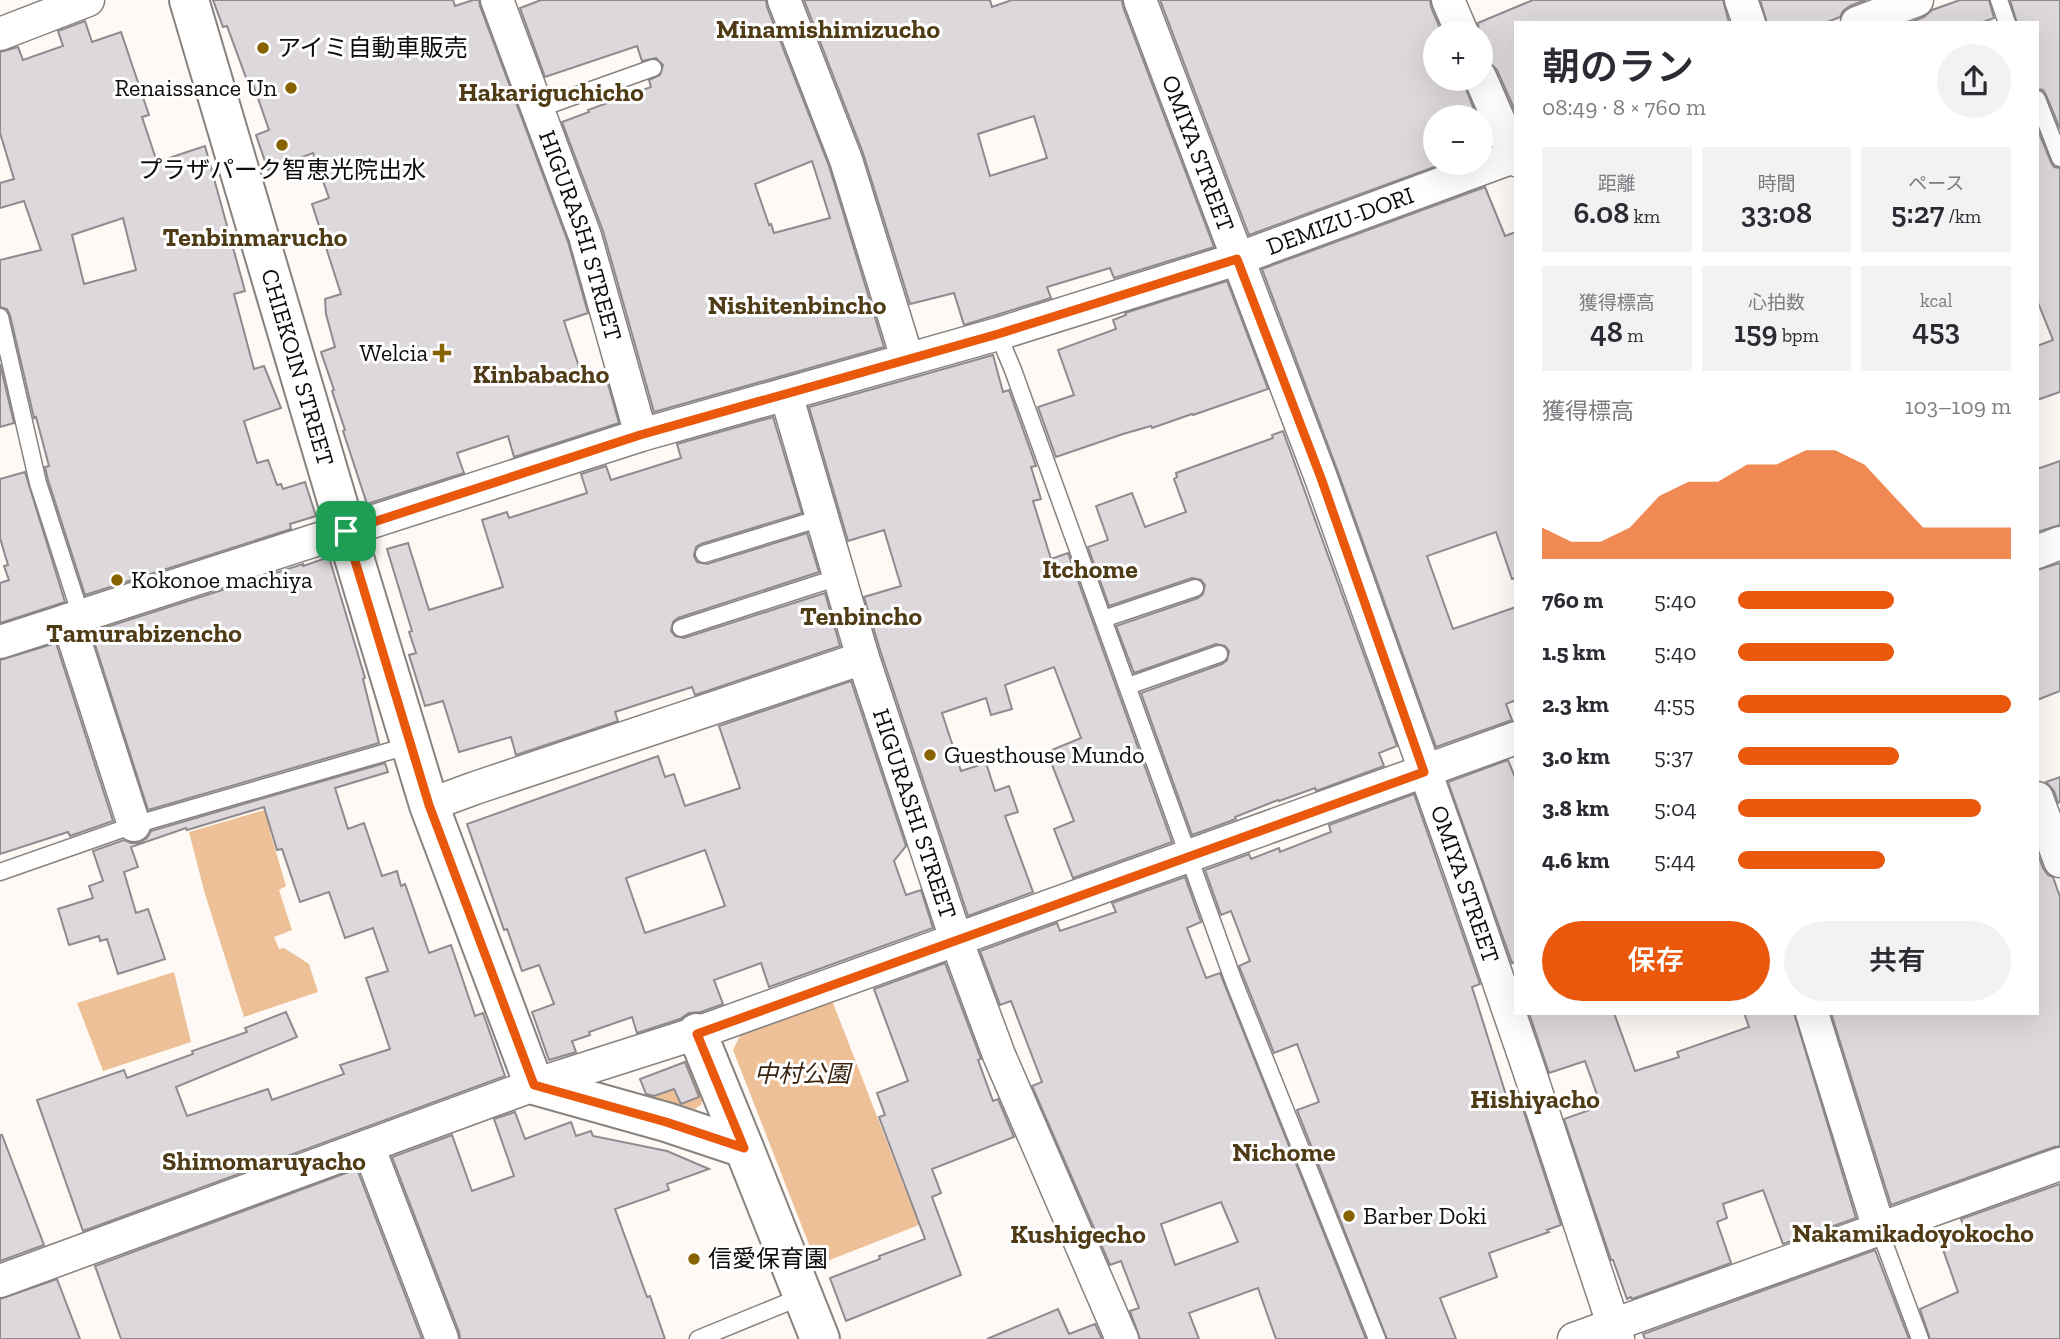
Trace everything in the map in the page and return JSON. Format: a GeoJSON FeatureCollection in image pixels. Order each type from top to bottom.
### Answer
{"type":"FeatureCollection","features":[{"type":"Feature","properties":{"kind":"street"},"geometry":{"type":"LineString","coordinates":[[0,34],[88,0]]}},
{"type":"Feature","properties":{"kind":"street","name":"CHIEKOIN STREET"},"geometry":{"type":"LineString","coordinates":[[189,0],[429,805],[534,1085]]}},
{"type":"Feature","properties":{"kind":"street","name":"HIGURASHI STREET"},"geometry":{"type":"LineString","coordinates":[[497,0],[585,236],[640,435]]}},
{"type":"Feature","properties":{"kind":"street"},"geometry":{"type":"LineString","coordinates":[[784,0],[846,160],[907,358]]}},
{"type":"Feature","properties":{"kind":"street","name":"OMIYA STREET"},"geometry":{"type":"LineString","coordinates":[[1140,0],[1321,478],[1524,1054],[1615,1332]]}},
{"type":"Feature","properties":{"kind":"street"},"geometry":{"type":"LineString","coordinates":[[1448,0],[1457,21]]}},
{"type":"Feature","properties":{"kind":"street"},"geometry":{"type":"LineString","coordinates":[[1741,0],[1748,21]]}},
{"type":"Feature","properties":{"kind":"street"},"geometry":{"type":"LineString","coordinates":[[1862,21],[1917,0]]}},
{"type":"Feature","properties":{"kind":"street"},"geometry":{"type":"LineString","coordinates":[[1486,91],[1514,156]]}},
{"type":"Feature","properties":{"kind":"street","name":"DEMIZU-DORI"},"geometry":{"type":"LineString","coordinates":[[0,642],[640,435],[998,334],[1237,259],[1514,158]]}},
{"type":"Feature","properties":{"kind":"street","name":"HIGURASHI STREET"},"geometry":{"type":"LineString","coordinates":[[786,394],[863,657],[956,939],[999,1055],[1122,1339]]}},
{"type":"Feature","properties":{"kind":"street"},"geometry":{"type":"LineString","coordinates":[[2039,551],[2060,543]]}},
{"type":"Feature","properties":{"kind":"street"},"geometry":{"type":"LineString","coordinates":[[74,618],[134,825]]}},
{"type":"Feature","properties":{"kind":"street"},"geometry":{"type":"LineString","coordinates":[[429,805],[863,657]]}},
{"type":"Feature","properties":{"kind":"street"},"geometry":{"type":"LineString","coordinates":[[0,1281],[534,1085],[697,1034],[1514,739]]}},
{"type":"Feature","properties":{"kind":"street"},"geometry":{"type":"LineString","coordinates":[[2039,803],[2060,861]]}},
{"type":"Feature","properties":{"kind":"street"},"geometry":{"type":"LineString","coordinates":[[1813,1015],[1880,1229]]}},
{"type":"Feature","properties":{"kind":"street"},"geometry":{"type":"LineString","coordinates":[[697,1034],[820,1339]]}},
{"type":"Feature","properties":{"kind":"street"},"geometry":{"type":"LineString","coordinates":[[534,1085],[666,1122],[744,1148]]}},
{"type":"Feature","properties":{"kind":"street"},"geometry":{"type":"LineString","coordinates":[[368,1146],[442,1339]]}},
{"type":"Feature","properties":{"kind":"street"},"geometry":{"type":"LineString","coordinates":[[1574,1339],[1615,1332],[1880,1229],[2060,1164]]}},
{"type":"Feature","properties":{"kind":"lane"},"geometry":{"type":"LineString","coordinates":[[1998,0],[2006,21]]}},
{"type":"Feature","properties":{"kind":"lane"},"geometry":{"type":"LineString","coordinates":[[538,109],[653,68]]}},
{"type":"Feature","properties":{"kind":"lane"},"geometry":{"type":"LineString","coordinates":[[2039,104],[2060,158]]}},
{"type":"Feature","properties":{"kind":"lane"},"geometry":{"type":"LineString","coordinates":[[1,326],[38,483],[74,618]]}},
{"type":"Feature","properties":{"kind":"lane"},"geometry":{"type":"LineString","coordinates":[[998,334],[1234,982],[1377,1339]]}},
{"type":"Feature","properties":{"kind":"lane"},"geometry":{"type":"LineString","coordinates":[[704,554],[821,518]]}},
{"type":"Feature","properties":{"kind":"lane"},"geometry":{"type":"LineString","coordinates":[[681,628],[839,577]]}},
{"type":"Feature","properties":{"kind":"lane"},"geometry":{"type":"LineString","coordinates":[[1103,620],[1195,588]]}},
{"type":"Feature","properties":{"kind":"lane"},"geometry":{"type":"LineString","coordinates":[[1128,686],[1219,654]]}},
{"type":"Feature","properties":{"kind":"lane"},"geometry":{"type":"LineString","coordinates":[[0,872],[134,825],[411,745]]}},
{"type":"Feature","properties":{"kind":"lane"},"geometry":{"type":"LineString","coordinates":[[1880,1229],[1920,1339]]}},
{"type":"Feature","properties":{"kind":"lane"},"geometry":{"type":"LineString","coordinates":[[698,1339],[803,1296]]}},
{"type":"Feature","properties":{"kind":"green space"},"geometry":{"type":"Polygon","coordinates":[[[268,809],[274,830],[270,832],[286,886],[279,890],[292,930],[274,937],[279,949],[284,948],[309,964],[318,992],[244,1017],[205,894],[189,832],[268,809]]]}},
{"type":"Feature","properties":{"kind":"green space"},"geometry":{"type":"Polygon","coordinates":[[[174,972],[191,1042],[103,1071],[77,1003],[174,972]]]}},
{"type":"Feature","properties":{"kind":"green space","name":"中村公園"},"geometry":{"type":"Polygon","coordinates":[[[830,995],[919,1225],[817,1265],[733,1050],[744,1028],[830,995]]]}},
{"type":"Feature","properties":{"kind":"green space"},"geometry":{"type":"Polygon","coordinates":[[[684,1061],[689,1063],[703,1098],[701,1105],[695,1109],[648,1101],[640,1079],[684,1061]]]}},
{"type":"Feature","properties":{"kind":"building"},"geometry":{"type":"Polygon","coordinates":[[[213,0],[453,0],[455,6],[479,0],[568,242],[588,313],[564,321],[582,376],[604,370],[619,423],[514,457],[508,436],[457,453],[464,473],[367,504],[321,352],[335,347],[325,299],[341,294],[312,204],[329,198],[313,153],[268,170],[256,135],[269,130],[252,81],[248,83],[227,26],[223,27],[213,0]]]}},
{"type":"Feature","properties":{"kind":"building"},"geometry":{"type":"Polygon","coordinates":[[[541,0],[766,0],[829,166],[884,347],[654,412],[603,231],[562,122],[651,87],[649,80],[660,75],[663,65],[656,58],[642,61],[637,46],[545,77],[520,8],[541,0]],[[812,161],[755,184],[774,233],[830,218],[812,161]]]}},
{"type":"Feature","properties":{"kind":"building"},"geometry":{"type":"Polygon","coordinates":[[[804,0],[990,0],[992,7],[1012,0],[1122,0],[1214,247],[1114,278],[1110,268],[1047,287],[1051,298],[964,325],[954,293],[910,304],[863,153],[804,0]],[[1034,116],[978,134],[990,176],[1047,158],[1034,116]]]}},
{"type":"Feature","properties":{"kind":"building"},"geometry":{"type":"Polygon","coordinates":[[[1160,0],[1430,0],[1437,21],[1423,21],[1423,91],[1467,91],[1472,105],[1423,105],[1423,171],[1249,235],[1160,0]]]}},
{"type":"Feature","properties":{"kind":"building"},"geometry":{"type":"Polygon","coordinates":[[[1533,0],[1723,0],[1728,21],[1514,21],[1514,108],[1493,66],[1493,21],[1483,21],[1533,0]]]}},
{"type":"Feature","properties":{"kind":"building"},"geometry":{"type":"Polygon","coordinates":[[[1760,0],[1866,0],[1850,6],[1840,17],[1830,21],[1766,21],[1760,0]]]}},
{"type":"Feature","properties":{"kind":"building"},"geometry":{"type":"Polygon","coordinates":[[[1960,0],[1989,0],[1994,18],[1986,21],[1914,21],[1932,10],[1960,0]]]}},
{"type":"Feature","properties":{"kind":"building"},"geometry":{"type":"Polygon","coordinates":[[[2010,0],[2060,0],[2060,129],[2046,95],[2039,89],[2039,21],[2016,21],[2010,0]]]}},
{"type":"Feature","properties":{"kind":"building"},"geometry":{"type":"Polygon","coordinates":[[[85,21],[92,42],[121,32],[149,115],[142,117],[157,162],[205,146],[245,291],[234,294],[254,369],[264,366],[281,408],[244,421],[257,463],[268,460],[277,485],[281,484],[283,489],[305,482],[316,516],[290,524],[291,529],[85,595],[48,480],[45,467],[49,466],[36,417],[34,418],[10,315],[7,309],[0,307],[0,260],[41,250],[24,201],[0,208],[0,183],[14,179],[0,133],[0,52],[18,47],[23,60],[63,46],[58,31],[85,21]],[[123,218],[72,235],[84,284],[136,270],[123,218]]]}},
{"type":"Feature","properties":{"kind":"building"},"geometry":{"type":"Polygon","coordinates":[[[2039,133],[2051,162],[2054,167],[2060,168],[2060,392],[2039,399],[2039,345],[2053,340],[2039,305],[2039,133]]]}},
{"type":"Feature","properties":{"kind":"building"},"geometry":{"type":"Polygon","coordinates":[[[1485,187],[1505,236],[1514,233],[1514,578],[1496,532],[1427,556],[1453,629],[1514,608],[1514,701],[1506,704],[1512,720],[1436,747],[1262,269],[1485,187]]]}},
{"type":"Feature","properties":{"kind":"building"},"geometry":{"type":"Polygon","coordinates":[[[1227,281],[1268,389],[1056,457],[1038,407],[1074,395],[1058,350],[1116,329],[1113,320],[1126,315],[1125,313],[1227,281]]]}},
{"type":"Feature","properties":{"kind":"building"},"geometry":{"type":"Polygon","coordinates":[[[993,355],[1003,392],[1009,390],[1036,466],[1031,467],[1041,499],[1033,501],[1051,559],[1068,553],[1172,842],[1073,878],[1054,829],[1074,821],[1047,752],[1081,738],[1054,667],[1005,685],[1012,709],[991,715],[986,698],[942,713],[961,771],[986,763],[995,791],[1009,786],[1018,812],[1005,816],[1033,892],[968,916],[864,597],[901,586],[884,530],[848,541],[809,407],[993,355]]]}},
{"type":"Feature","properties":{"kind":"building"},"geometry":{"type":"Polygon","coordinates":[[[0,364],[14,423],[0,427],[0,364]]]}},
{"type":"Feature","properties":{"kind":"building"},"geometry":{"type":"Polygon","coordinates":[[[773,417],[802,513],[701,544],[696,547],[694,556],[697,562],[707,564],[807,533],[819,572],[678,618],[673,622],[671,631],[675,636],[684,638],[825,593],[840,646],[695,695],[692,687],[615,712],[618,721],[516,755],[511,737],[459,752],[443,701],[425,706],[409,655],[416,653],[409,632],[412,631],[387,549],[408,543],[429,610],[503,587],[482,520],[507,512],[509,518],[587,493],[581,474],[606,466],[611,480],[681,458],[677,444],[773,417]]]}},
{"type":"Feature","properties":{"kind":"building"},"geometry":{"type":"Polygon","coordinates":[[[1283,431],[1397,746],[1379,753],[1384,766],[1316,791],[1315,788],[1278,800],[1192,835],[1141,693],[1222,664],[1227,660],[1229,651],[1225,646],[1216,644],[1134,673],[1116,626],[1198,598],[1203,594],[1205,585],[1201,580],[1192,578],[1109,606],[1088,547],[1108,540],[1096,506],[1132,493],[1145,527],[1186,512],[1174,479],[1177,477],[1176,473],[1273,438],[1272,435],[1283,431]]]}},
{"type":"Feature","properties":{"kind":"building"},"geometry":{"type":"Polygon","coordinates":[[[2060,461],[2060,525],[2039,531],[2039,468],[2060,461]]]}},
{"type":"Feature","properties":{"kind":"building"},"geometry":{"type":"Polygon","coordinates":[[[25,472],[65,602],[0,623],[0,583],[9,580],[4,566],[8,565],[0,538],[0,479],[25,472]]]}},
{"type":"Feature","properties":{"kind":"building"},"geometry":{"type":"Polygon","coordinates":[[[329,557],[365,678],[363,679],[379,743],[148,810],[91,632],[329,557]]]}},
{"type":"Feature","properties":{"kind":"building"},"geometry":{"type":"Polygon","coordinates":[[[2060,563],[2060,691],[2039,699],[2039,569],[2060,563]]]}},
{"type":"Feature","properties":{"kind":"building"},"geometry":{"type":"Polygon","coordinates":[[[56,643],[113,821],[70,836],[68,832],[0,854],[0,660],[56,643]]]}},
{"type":"Feature","properties":{"kind":"building"},"geometry":{"type":"Polygon","coordinates":[[[851,681],[906,846],[894,861],[906,895],[921,890],[933,928],[769,987],[761,963],[714,980],[723,1004],[701,1012],[689,1013],[680,1019],[637,1033],[632,1017],[589,1032],[590,1035],[572,1041],[576,1052],[549,1060],[532,1012],[554,1004],[539,965],[522,971],[507,929],[504,930],[467,824],[658,756],[665,777],[674,774],[685,806],[740,788],[719,726],[851,681]],[[705,850],[626,878],[645,933],[725,906],[705,850]]]}},
{"type":"Feature","properties":{"kind":"building"},"geometry":{"type":"Polygon","coordinates":[[[1508,760],[1514,775],[1514,962],[1512,963],[1448,782],[1508,760]]]}},
{"type":"Feature","properties":{"kind":"building"},"geometry":{"type":"Polygon","coordinates":[[[385,763],[388,772],[335,788],[348,829],[364,823],[382,876],[397,871],[401,886],[405,884],[429,953],[451,945],[475,1016],[483,1013],[505,1076],[83,1231],[37,1100],[124,1070],[127,1078],[247,1032],[245,1028],[286,1012],[297,1037],[176,1087],[187,1116],[268,1089],[272,1100],[344,1074],[340,1065],[390,1049],[366,978],[388,971],[373,928],[345,938],[329,892],[300,902],[282,849],[277,850],[264,807],[187,830],[186,828],[131,847],[138,867],[124,872],[136,913],[148,909],[165,959],[118,974],[107,939],[100,941],[99,936],[69,945],[58,909],[93,898],[89,886],[103,881],[93,851],[124,840],[139,843],[147,838],[151,831],[385,763]]]}},
{"type":"Feature","properties":{"kind":"building"},"geometry":{"type":"Polygon","coordinates":[[[2060,777],[2058,803],[2054,791],[2046,782],[2060,777]]]}},
{"type":"Feature","properties":{"kind":"building"},"geometry":{"type":"Polygon","coordinates":[[[1414,794],[1480,984],[1472,987],[1506,1095],[1517,1091],[1561,1225],[1547,1230],[1549,1232],[1489,1253],[1497,1277],[1440,1298],[1456,1339],[1387,1339],[1297,1110],[1319,1102],[1297,1044],[1274,1053],[1239,966],[1250,961],[1231,911],[1221,915],[1205,870],[1249,854],[1251,859],[1279,848],[1280,852],[1331,832],[1329,825],[1414,794]]]}},
{"type":"Feature","properties":{"kind":"building"},"geometry":{"type":"Polygon","coordinates":[[[2039,857],[2043,868],[2053,877],[2060,897],[2060,1146],[1891,1205],[1832,1015],[2039,1015],[2039,857]]]}},
{"type":"Feature","properties":{"kind":"building"},"geometry":{"type":"Polygon","coordinates":[[[1185,877],[1201,922],[1187,928],[1206,978],[1220,973],[1366,1339],[1276,1339],[1258,1288],[1189,1313],[1199,1339],[1140,1339],[1130,1311],[1139,1308],[1121,1261],[1110,1265],[1032,1086],[1042,1082],[1011,1001],[1000,1005],[980,951],[1057,923],[1060,931],[1116,912],[1112,903],[1185,877]],[[1221,1202],[1161,1224],[1175,1265],[1238,1242],[1221,1202]]]}},
{"type":"Feature","properties":{"kind":"building"},"geometry":{"type":"Polygon","coordinates":[[[945,963],[981,1059],[978,1060],[993,1101],[998,1099],[1014,1137],[932,1169],[941,1193],[932,1197],[961,1275],[846,1321],[830,1278],[925,1239],[879,1117],[885,1115],[877,1093],[908,1081],[874,989],[945,963]]]}},
{"type":"Feature","properties":{"kind":"building"},"geometry":{"type":"Polygon","coordinates":[[[1530,1015],[1615,1015],[1635,1071],[1679,1057],[1677,1052],[1749,1027],[1745,1015],[1795,1015],[1856,1218],[1783,1244],[1763,1190],[1723,1204],[1727,1218],[1717,1222],[1731,1263],[1627,1299],[1611,1260],[1564,1119],[1601,1106],[1585,1061],[1549,1073],[1530,1015]]]}},
{"type":"Feature","properties":{"kind":"building"},"geometry":{"type":"Polygon","coordinates":[[[685,1062],[699,1097],[681,1104],[674,1089],[654,1096],[646,1094],[640,1079],[685,1062]]]}},
{"type":"Feature","properties":{"kind":"building"},"geometry":{"type":"Polygon","coordinates":[[[515,1112],[525,1139],[571,1122],[576,1136],[591,1131],[593,1136],[667,1151],[709,1169],[667,1184],[669,1190],[615,1209],[665,1339],[460,1339],[392,1157],[452,1135],[472,1191],[514,1176],[494,1119],[515,1112]]]}},
{"type":"Feature","properties":{"kind":"building"},"geometry":{"type":"Polygon","coordinates":[[[0,1135],[44,1245],[0,1261],[0,1135]]]}},
{"type":"Feature","properties":{"kind":"building"},"geometry":{"type":"Polygon","coordinates":[[[357,1169],[422,1339],[121,1339],[95,1266],[357,1169]]]}},
{"type":"Feature","properties":{"kind":"building"},"geometry":{"type":"Polygon","coordinates":[[[2060,1184],[2060,1339],[1930,1339],[1920,1309],[1958,1292],[1940,1241],[1966,1232],[1961,1219],[2060,1184]]]}},
{"type":"Feature","properties":{"kind":"building"},"geometry":{"type":"Polygon","coordinates":[[[1875,1250],[1909,1339],[1645,1339],[1643,1334],[1875,1250]]]}},
{"type":"Feature","properties":{"kind":"building"},"geometry":{"type":"Polygon","coordinates":[[[57,1279],[80,1339],[0,1339],[0,1299],[57,1279]]]}},
{"type":"Feature","properties":{"kind":"building"},"geometry":{"type":"Polygon","coordinates":[[[1058,1309],[1069,1334],[1095,1324],[1102,1339],[987,1339],[1058,1309]]]}},
{"type":"Feature","properties":{"kind":"place","name":"アイミ自動車販売"},"geometry":{"type":"Point","coordinates":[263,48]}},
{"type":"Feature","properties":{"kind":"place","name":"Renaissance Un"},"geometry":{"type":"Point","coordinates":[291,88]}},
{"type":"Feature","properties":{"kind":"place","name":"プラザパーク智恵光院出水"},"geometry":{"type":"Point","coordinates":[282,145]}},
{"type":"Feature","properties":{"kind":"place","name":"Welcia"},"geometry":{"type":"Point","coordinates":[442,353]}},
{"type":"Feature","properties":{"kind":"place","name":"Kokonoe machiya"},"geometry":{"type":"Point","coordinates":[117,580]}},
{"type":"Feature","properties":{"kind":"place","name":"Guesthouse Mundo"},"geometry":{"type":"Point","coordinates":[930,755]}},
{"type":"Feature","properties":{"kind":"place","name":"Barber Doki"},"geometry":{"type":"Point","coordinates":[1349,1216]}},
{"type":"Feature","properties":{"kind":"place","name":"信愛保育園"},"geometry":{"type":"Point","coordinates":[694,1259]}},
{"type":"Feature","properties":{"kind":"district","name":"Minamishimizucho"},"geometry":{"type":"Point","coordinates":[828,29]}},
{"type":"Feature","properties":{"kind":"district","name":"Hakariguchicho"},"geometry":{"type":"Point","coordinates":[551,92]}},
{"type":"Feature","properties":{"kind":"district","name":"Tenbinmarucho"},"geometry":{"type":"Point","coordinates":[255,237]}},
{"type":"Feature","properties":{"kind":"district","name":"Nishitenbincho"},"geometry":{"type":"Point","coordinates":[797,305]}},
{"type":"Feature","properties":{"kind":"district","name":"Kinbabacho"},"geometry":{"type":"Point","coordinates":[541,374]}},
{"type":"Feature","properties":{"kind":"district","name":"Itchome"},"geometry":{"type":"Point","coordinates":[1090,569]}},
{"type":"Feature","properties":{"kind":"district","name":"Tenbincho"},"geometry":{"type":"Point","coordinates":[861,616]}},
{"type":"Feature","properties":{"kind":"district","name":"Tamurabizencho"},"geometry":{"type":"Point","coordinates":[144,633]}},
{"type":"Feature","properties":{"kind":"district","name":"Hishiyacho"},"geometry":{"type":"Point","coordinates":[1535,1099]}},
{"type":"Feature","properties":{"kind":"district","name":"Nichome"},"geometry":{"type":"Point","coordinates":[1284,1152]}},
{"type":"Feature","properties":{"kind":"district","name":"Shimomaruyacho"},"geometry":{"type":"Point","coordinates":[264,1161]}},
{"type":"Feature","properties":{"kind":"district","name":"Nakamikadoyokocho"},"geometry":{"type":"Point","coordinates":[1913,1233]}},
{"type":"Feature","properties":{"kind":"district","name":"Kushigecho"},"geometry":{"type":"Point","coordinates":[1078,1234]}},
{"type":"Feature","properties":{"kind":"route"},"geometry":{"type":"LineString","coordinates":[[1237,259],[1321,478],[1424,772],[697,1034],[744,1148],[666,1122],[534,1085],[429,805],[346,531],[640,435],[998,334],[1237,259]]}}]}
